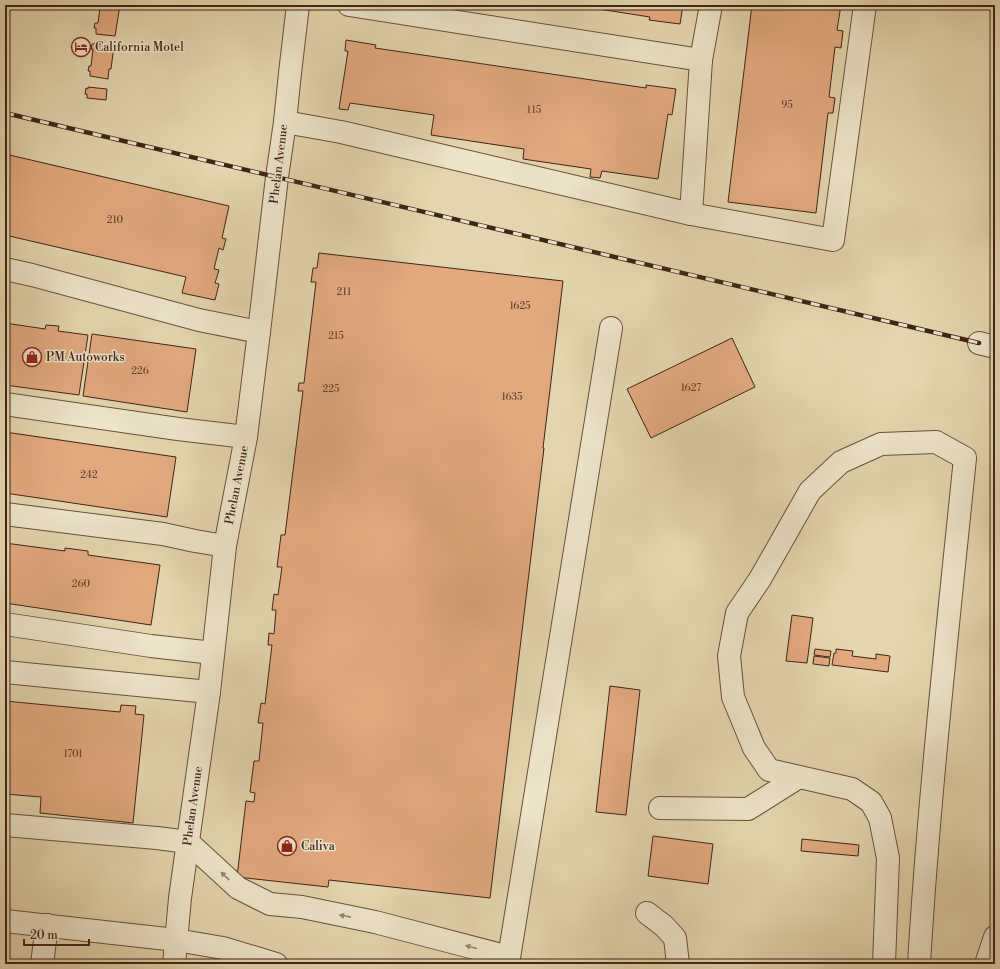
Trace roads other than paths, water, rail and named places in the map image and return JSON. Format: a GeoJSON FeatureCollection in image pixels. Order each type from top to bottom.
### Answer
{"type":"FeatureCollection","features":[{"type":"Feature","properties":{"kind":"street","name":"Phelan Avenue"},"geometry":{"type":"LineString","coordinates":[[174,964],[180,898],[209,692],[226,546],[246,437],[298,5]]}},
{"type":"Feature","properties":{"kind":"street"},"geometry":{"type":"LineString","coordinates":[[349,5],[701,60]]}},
{"type":"Feature","properties":{"kind":"street"},"geometry":{"type":"LineString","coordinates":[[692,214],[701,60],[711,5]]}},
{"type":"Feature","properties":{"kind":"street"},"geometry":{"type":"LineString","coordinates":[[285,122],[341,132],[692,214],[833,240],[865,5]]}},
{"type":"Feature","properties":{"kind":"street"},"geometry":{"type":"LineString","coordinates":[[5,269],[199,320],[259,332]]}},
{"type":"Feature","properties":{"kind":"street"},"geometry":{"type":"LineString","coordinates":[[5,825],[188,842],[238,888],[270,904],[302,907],[375,922],[509,961],[611,328]]}},
{"type":"Feature","properties":{"kind":"street"},"geometry":{"type":"LineString","coordinates":[[5,404],[246,437]]}},
{"type":"Feature","properties":{"kind":"street"},"geometry":{"type":"LineString","coordinates":[[884,964],[888,858],[880,818],[871,802],[852,789],[769,770],[754,748],[733,697],[728,656],[737,613],[760,579],[810,491],[841,462],[881,444],[936,442],[965,458],[925,864],[919,964]]}},
{"type":"Feature","properties":{"kind":"street"},"geometry":{"type":"LineString","coordinates":[[5,514],[163,534],[226,546]]}},
{"type":"Feature","properties":{"kind":"street"},"geometry":{"type":"LineString","coordinates":[[5,624],[150,646],[213,653]]}},
{"type":"Feature","properties":{"kind":"street"},"geometry":{"type":"LineString","coordinates":[[5,672],[209,692]]}},
{"type":"Feature","properties":{"kind":"street"},"geometry":{"type":"LineString","coordinates":[[660,808],[748,809],[799,777]]}},
{"type":"Feature","properties":{"kind":"street"},"geometry":{"type":"LineString","coordinates":[[647,913],[664,926],[675,938],[678,964]]}},
{"type":"Feature","properties":{"kind":"street"},"geometry":{"type":"LineString","coordinates":[[5,921],[176,940],[224,948],[276,964]]}},
{"type":"Feature","properties":{"kind":"street"},"geometry":{"type":"LineString","coordinates":[[42,964],[47,925]]}},
{"type":"Feature","properties":{"kind":"street"},"geometry":{"type":"LineString","coordinates":[[986,964],[995,937]]}},
{"type":"Feature","properties":{"kind":"railway"},"geometry":{"type":"LineString","coordinates":[[5,113],[979,343]]}},
{"type":"Feature","properties":{"kind":"place","name":"California Motel"},"geometry":{"type":"Point","coordinates":[81,47]}},
{"type":"Feature","properties":{"kind":"place","name":"PM Autoworks"},"geometry":{"type":"Point","coordinates":[32,357]}},
{"type":"Feature","properties":{"kind":"place","name":"Caliva"},"geometry":{"type":"Point","coordinates":[287,846]}}]}
